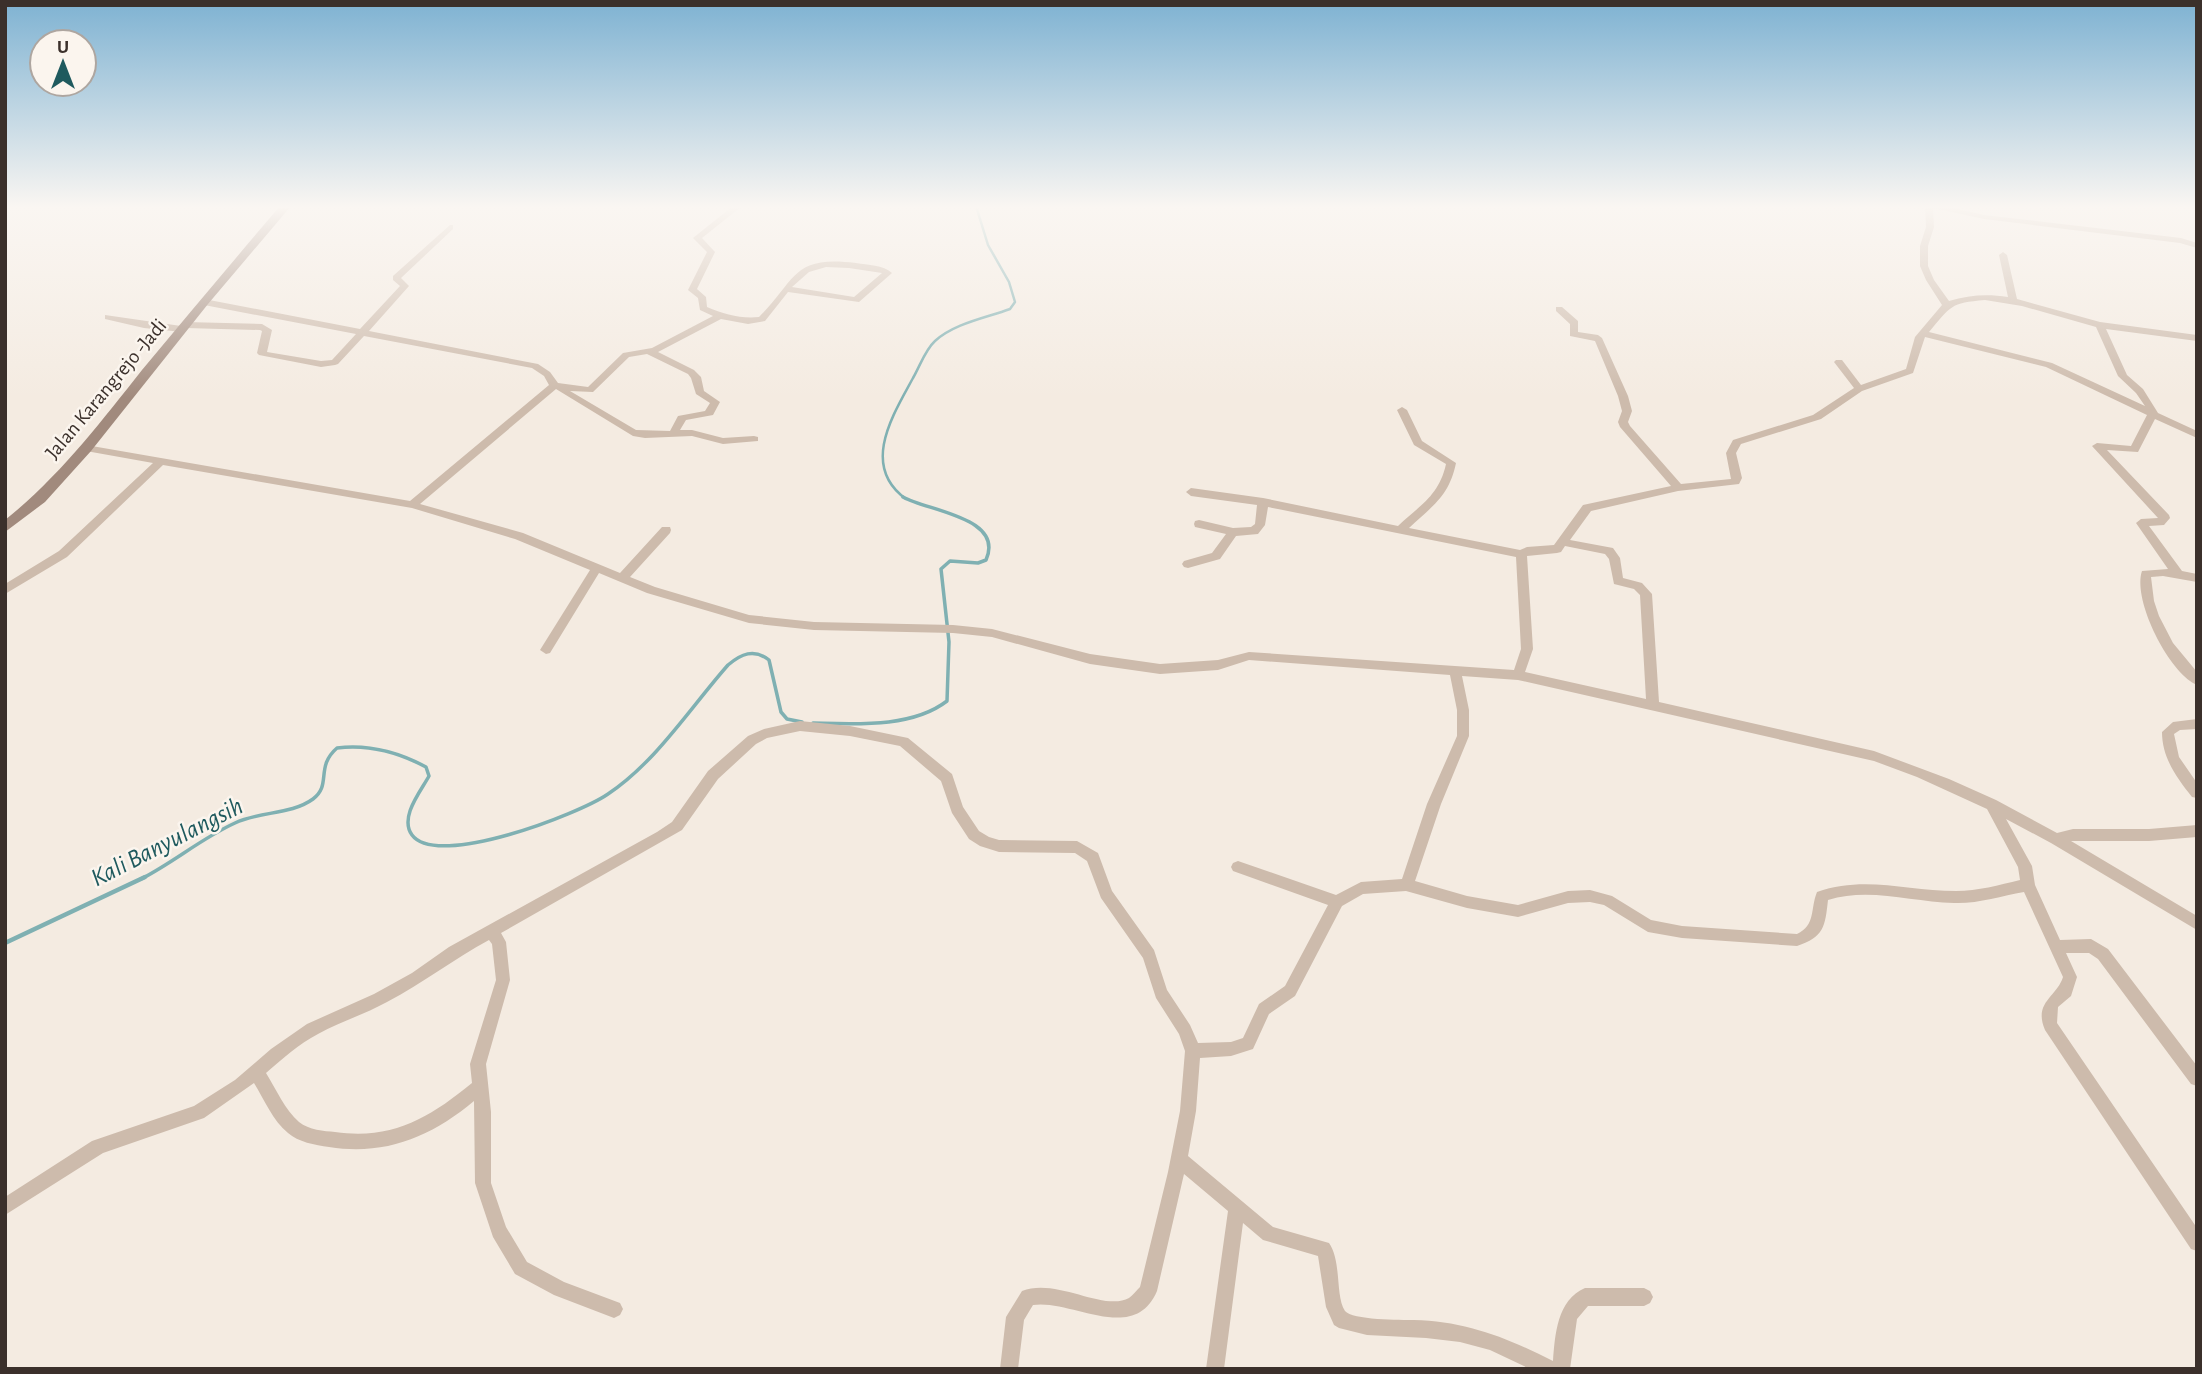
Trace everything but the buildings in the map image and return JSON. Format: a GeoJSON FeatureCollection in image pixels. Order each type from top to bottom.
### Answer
{"type":"FeatureCollection","features":[{"type":"Feature","properties":{"kind":"street","name":"Jalan Karangrejo -Jadi"},"geometry":{"type":"LineString","coordinates":[[5,527],[40,499],[86,448],[231,270]]}},
{"type":"Feature","properties":{"kind":"street"},"geometry":{"type":"LineString","coordinates":[[108,317],[144,325],[262,327],[267,330],[262,353],[264,355],[321,364],[340,359],[405,286],[396,278],[405,270]]}},
{"type":"Feature","properties":{"kind":"street"},"geometry":{"type":"LineString","coordinates":[[702,270],[692,290],[702,297],[703,308],[720,316],[748,321],[762,318],[798,275],[806,270]]}},
{"type":"Feature","properties":{"kind":"street"},"geometry":{"type":"LineString","coordinates":[[787,289],[856,300],[888,273],[878,270]]}},
{"type":"Feature","properties":{"kind":"street"},"geometry":{"type":"LineString","coordinates":[[1926,270],[1947,304]]}},
{"type":"Feature","properties":{"kind":"street"},"geometry":{"type":"LineString","coordinates":[[2006,270],[2012,300]]}},
{"type":"Feature","properties":{"kind":"street"},"geometry":{"type":"LineString","coordinates":[[1191,492],[1264,502],[1521,554],[1527,551],[1547,551],[1557,549],[1587,508],[1678,488],[1734,482],[1737,478],[1731,453],[1737,442],[1816,417],[1859,389],[1910,371],[1920,337],[1947,304],[1972,297],[2012,300],[2100,325],[2197,338]]}},
{"type":"Feature","properties":{"kind":"street"},"geometry":{"type":"LineString","coordinates":[[204,302],[535,366],[547,374],[557,386],[633,433],[692,433],[723,441],[754,439]]}},
{"type":"Feature","properties":{"kind":"street"},"geometry":{"type":"LineString","coordinates":[[1559,309],[1575,323],[1573,334],[1599,340],[1623,396],[1627,411],[1623,422],[1625,427],[1678,488]]}},
{"type":"Feature","properties":{"kind":"street"},"geometry":{"type":"LineString","coordinates":[[412,505],[557,386],[590,390],[625,356],[650,352],[720,316]]}},
{"type":"Feature","properties":{"kind":"street"},"geometry":{"type":"LineString","coordinates":[[2100,325],[2123,376],[2140,391],[2153,412]]}},
{"type":"Feature","properties":{"kind":"street"},"geometry":{"type":"LineString","coordinates":[[1925,334],[2049,365],[2197,435]]}},
{"type":"Feature","properties":{"kind":"street"},"geometry":{"type":"LineString","coordinates":[[650,352],[691,372],[696,377],[699,392],[715,402],[709,413],[682,418],[673,433]]}},
{"type":"Feature","properties":{"kind":"street"},"geometry":{"type":"LineString","coordinates":[[1839,362],[1859,389]]}},
{"type":"Feature","properties":{"kind":"street"},"geometry":{"type":"LineString","coordinates":[[1401,529],[1439,496],[1448,480],[1451,463],[1418,443],[1402,410]]}},
{"type":"Feature","properties":{"kind":"street"},"geometry":{"type":"LineString","coordinates":[[2153,412],[2134,450],[2097,446],[2165,518],[2160,522],[2141,523],[2178,575]]}},
{"type":"Feature","properties":{"kind":"street"},"geometry":{"type":"LineString","coordinates":[[86,448],[412,505],[519,536],[621,579],[758,621],[814,626],[953,629],[1018,638],[1106,663],[1160,669],[1218,665],[1249,656],[1518,675],[1863,752],[1923,772],[1991,803],[2197,924]]}},
{"type":"Feature","properties":{"kind":"street"},"geometry":{"type":"LineString","coordinates":[[5,590],[63,554],[160,462]]}},
{"type":"Feature","properties":{"kind":"street"},"geometry":{"type":"LineString","coordinates":[[1199,524],[1233,532],[1256,530],[1264,502]]}},
{"type":"Feature","properties":{"kind":"street"},"geometry":{"type":"LineString","coordinates":[[621,579],[666,530]]}},
{"type":"Feature","properties":{"kind":"street"},"geometry":{"type":"LineString","coordinates":[[1188,564],[1216,556],[1233,532]]}},
{"type":"Feature","properties":{"kind":"street"},"geometry":{"type":"LineString","coordinates":[[1562,542],[1609,551],[1614,558],[1618,581],[1638,586],[1646,594],[1653,706]]}},
{"type":"Feature","properties":{"kind":"street"},"geometry":{"type":"LineString","coordinates":[[1518,675],[1527,649],[1521,554]]}},
{"type":"Feature","properties":{"kind":"street"},"geometry":{"type":"LineString","coordinates":[[546,650],[597,568]]}},
{"type":"Feature","properties":{"kind":"street"},"geometry":{"type":"LineString","coordinates":[[2197,578],[2164,572],[2146,574],[2146,590],[2153,615],[2179,659],[2197,680]]}},
{"type":"Feature","properties":{"kind":"street"},"geometry":{"type":"LineString","coordinates":[[1406,885],[1434,804],[1463,736],[1463,709],[1455,671]]}},
{"type":"Feature","properties":{"kind":"street"},"geometry":{"type":"LineString","coordinates":[[2197,724],[2177,725],[2168,732],[2167,741],[2174,761],[2197,793]]}},
{"type":"Feature","properties":{"kind":"street"},"geometry":{"type":"LineString","coordinates":[[5,1207],[98,1147],[198,1112],[241,1085],[312,1029],[379,999],[417,978],[454,952],[677,825],[713,775],[752,740],[764,734],[800,726],[850,731],[904,742],[924,757],[947,778],[957,809],[974,835],[985,842],[999,846],[1077,847],[1093,858],[1106,894],[1149,955],[1161,993],[1185,1030],[1193,1051],[1180,1160],[1144,1299],[1138,1305],[1130,1307],[1103,1309],[1049,1293],[1028,1297],[1014,1317],[1009,1369]]}},
{"type":"Feature","properties":{"kind":"street"},"geometry":{"type":"LineString","coordinates":[[1991,803],[2025,866],[2028,885],[2070,978],[2066,991],[2054,998],[2049,1008],[2050,1025],[2197,1243]]}},
{"type":"Feature","properties":{"kind":"street"},"geometry":{"type":"LineString","coordinates":[[2056,839],[2073,835],[2149,835],[2197,831]]}},
{"type":"Feature","properties":{"kind":"street"},"geometry":{"type":"LineString","coordinates":[[1238,867],[1337,902]]}},
{"type":"Feature","properties":{"kind":"street"},"geometry":{"type":"LineString","coordinates":[[1193,1051],[1231,1049],[1248,1044],[1264,1009],[1290,991],[1337,902],[1361,888],[1406,885],[1479,905],[1518,911],[1568,897],[1590,896],[1606,900],[1647,926],[1682,932],[1797,940],[1810,937],[1816,929],[1822,896],[1834,891],[1886,890],[1959,897],[2028,885]]}},
{"type":"Feature","properties":{"kind":"street"},"geometry":{"type":"LineString","coordinates":[[492,932],[499,942],[503,980],[478,1064],[483,1183],[499,1231],[521,1268],[560,1289],[614,1309]]}},
{"type":"Feature","properties":{"kind":"street"},"geometry":{"type":"LineString","coordinates":[[2056,947],[2091,946],[2103,954],[2197,1079]]}},
{"type":"Feature","properties":{"kind":"street"},"geometry":{"type":"LineString","coordinates":[[256,1072],[293,1128],[321,1139],[361,1143],[414,1133],[449,1112],[480,1086]]}},
{"type":"Feature","properties":{"kind":"street"},"geometry":{"type":"LineString","coordinates":[[1180,1160],[1269,1234],[1323,1249],[1327,1255],[1337,1314],[1344,1322],[1453,1332],[1495,1341],[1549,1369]]}},
{"type":"Feature","properties":{"kind":"street"},"geometry":{"type":"LineString","coordinates":[[1215,1369],[1237,1208]]}},
{"type":"Feature","properties":{"kind":"street"},"geometry":{"type":"LineString","coordinates":[[1561,1369],[1570,1311],[1576,1301],[1585,1297],[1644,1297]]}},
{"type":"Feature","properties":{"kind":"waterway","name":"Kali Banyulangsih"},"geometry":{"type":"LineString","coordinates":[[905,498],[892,486],[885,471],[883,456],[890,424],[925,353],[935,341],[952,330],[1010,309],[1015,302],[1002,270]]}},
{"type":"Feature","properties":{"kind":"waterway","name":"Kali Banyulangsih"},"geometry":{"type":"LineString","coordinates":[[813,723],[865,724],[901,720],[933,710],[947,701],[949,642],[941,569],[950,561],[978,563],[986,560],[989,546],[984,534],[974,525],[905,498]]}},
{"type":"Feature","properties":{"kind":"waterway","name":"Kali Banyulangsih"},"geometry":{"type":"LineString","coordinates":[[142,878],[235,823],[295,808],[313,799],[322,788],[327,762],[337,748],[383,750],[426,767],[429,776],[413,804],[408,820],[409,828],[412,835],[426,844],[449,846],[508,835],[540,825],[608,794],[642,766],[728,665],[743,655],[753,653],[769,660],[781,712],[787,719],[802,722]]}},
{"type":"Feature","properties":{"kind":"waterway","name":"Kali Banyulangsih"},"geometry":{"type":"LineString","coordinates":[[5,943],[142,878]]}}]}
